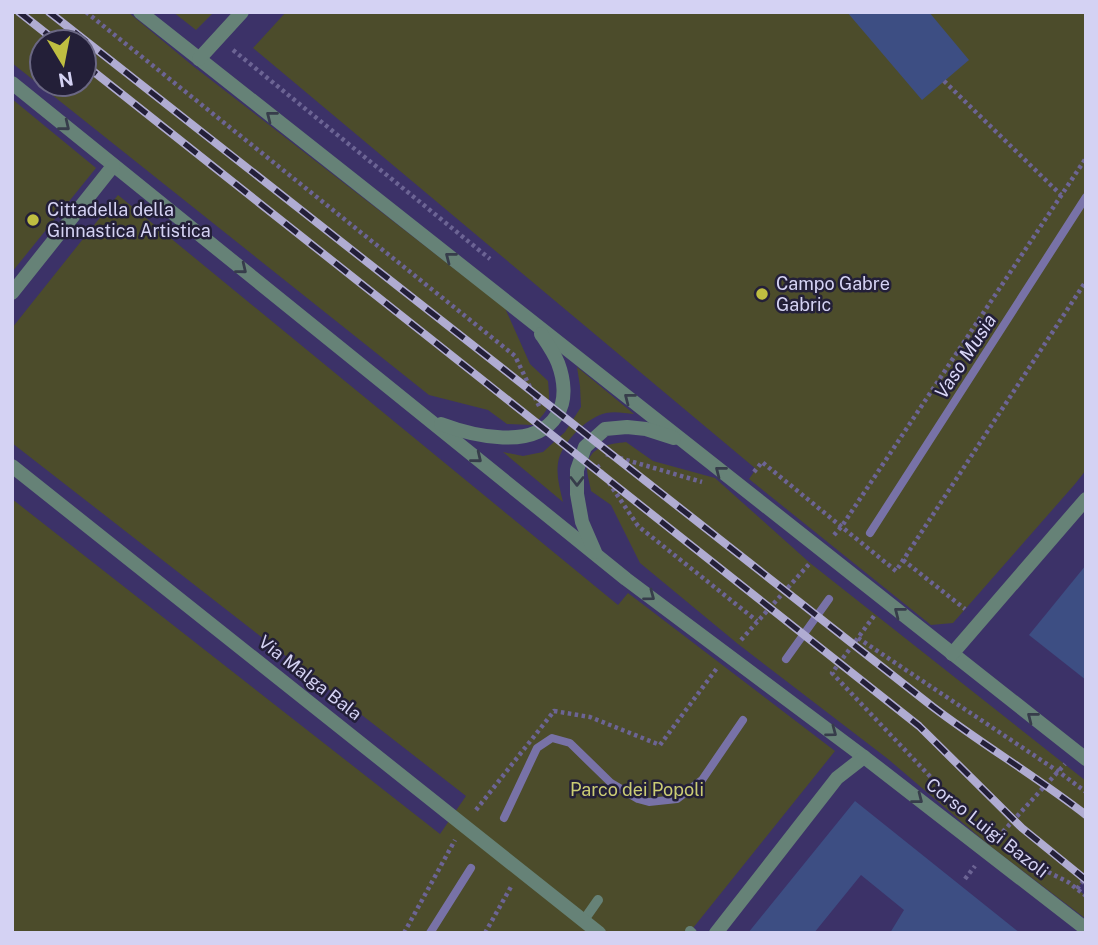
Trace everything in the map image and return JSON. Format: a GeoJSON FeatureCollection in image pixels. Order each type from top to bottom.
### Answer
{"type":"FeatureCollection","features":[{"type":"Feature","properties":{"kind":"street"},"geometry":{"type":"LineString","coordinates":[[140,12],[1081,755]]}},
{"type":"Feature","properties":{"kind":"street"},"geometry":{"type":"LineString","coordinates":[[199,59],[242,12]]}},
{"type":"Feature","properties":{"kind":"street","name":"Corso Luigi Bazoli"},"geometry":{"type":"LineString","coordinates":[[12,83],[596,554],[1086,929]]}},
{"type":"Feature","properties":{"kind":"street"},"geometry":{"type":"LineString","coordinates":[[12,293],[113,166]]}},
{"type":"Feature","properties":{"kind":"street"},"geometry":{"type":"LineString","coordinates":[[429,420],[459,430],[497,437],[535,435],[552,423],[562,407],[564,388],[557,361],[536,325]]}},
{"type":"Feature","properties":{"kind":"street"},"geometry":{"type":"LineString","coordinates":[[596,554],[582,522],[577,494],[577,470],[585,447],[605,429],[627,427],[646,429],[682,441]]}},
{"type":"Feature","properties":{"kind":"street","name":"Via Malga Bala"},"geometry":{"type":"LineString","coordinates":[[12,466],[599,933]]}},
{"type":"Feature","properties":{"kind":"street"},"geometry":{"type":"LineString","coordinates":[[952,654],[1084,505]]}},
{"type":"Feature","properties":{"kind":"street"},"geometry":{"type":"LineString","coordinates":[[716,933],[837,778],[864,757]]}},
{"type":"Feature","properties":{"kind":"lane"},"geometry":{"type":"LineString","coordinates":[[584,920],[598,900]]}},
{"type":"Feature","properties":{"kind":"path"},"geometry":{"type":"LineString","coordinates":[[86,12],[515,356],[544,415],[552,423]]}},
{"type":"Feature","properties":{"kind":"path"},"geometry":{"type":"LineString","coordinates":[[230,48],[497,265]]}},
{"type":"Feature","properties":{"kind":"path"},"geometry":{"type":"LineString","coordinates":[[944,81],[1061,195]]}},
{"type":"Feature","properties":{"kind":"path"},"geometry":{"type":"LineString","coordinates":[[404,933],[464,824],[554,711],[590,718],[660,746],[728,655],[842,526],[1086,158]]}},
{"type":"Feature","properties":{"kind":"path"},"geometry":{"type":"LineString","coordinates":[[752,474],[762,463],[896,571],[1086,281]]}},
{"type":"Feature","properties":{"kind":"path"},"geometry":{"type":"LineString","coordinates":[[585,447],[638,526],[757,621]]}},
{"type":"Feature","properties":{"kind":"path"},"geometry":{"type":"LineString","coordinates":[[903,560],[965,609]]}},
{"type":"Feature","properties":{"kind":"path"},"geometry":{"type":"LineString","coordinates":[[876,615],[832,673],[945,793]]}},
{"type":"Feature","properties":{"kind":"path"},"geometry":{"type":"LineString","coordinates":[[858,638],[1086,792]]}},
{"type":"Feature","properties":{"kind":"path"},"geometry":{"type":"LineString","coordinates":[[965,879],[986,851],[1059,772],[1081,755]]}},
{"type":"Feature","properties":{"kind":"path"},"geometry":{"type":"LineString","coordinates":[[485,933],[521,869]]}},
{"type":"Feature","properties":{"kind":"path"},"geometry":{"type":"LineString","coordinates":[[1077,889],[1086,877]]}},
{"type":"Feature","properties":{"kind":"green space"},"geometry":{"type":"Polygon","coordinates":[[[12,12],[128,12],[193,66],[505,308],[530,364],[548,381],[549,401],[546,411],[532,425],[507,424],[488,410],[429,395],[56,98],[98,98],[98,28],[28,28],[28,76],[12,63],[12,12]]]}},
{"type":"Feature","properties":{"kind":"green space"},"geometry":{"type":"Polygon","coordinates":[[[173,12],[214,12],[196,30],[173,12]]]}},
{"type":"Feature","properties":{"kind":"green space","name":"Campo Gabre Gabric"},"geometry":{"type":"Polygon","coordinates":[[[286,12],[1086,12],[1086,470],[953,623],[931,625],[749,479],[756,469],[253,48],[286,12]]]}},
{"type":"Feature","properties":{"kind":"green space","name":"Cittadella della Ginnastica Artistica"},"geometry":{"type":"Polygon","coordinates":[[[12,99],[96,168],[12,272],[12,99]]]}},
{"type":"Feature","properties":{"kind":"green space","name":"Parco dei Popoli"},"geometry":{"type":"Polygon","coordinates":[[[118,195],[618,605],[628,593],[835,751],[689,933],[12,933],[12,499],[440,834],[466,796],[12,443],[12,328],[118,195]]]}},
{"type":"Feature","properties":{"kind":"green space"},"geometry":{"type":"Polygon","coordinates":[[[577,367],[634,414],[613,412],[599,415],[583,425],[569,439],[558,463],[563,502],[503,452],[523,456],[543,452],[565,432],[581,407],[577,367]]]}},
{"type":"Feature","properties":{"kind":"green space"},"geometry":{"type":"Polygon","coordinates":[[[626,442],[653,461],[715,478],[810,563],[1086,781],[1086,877],[1077,889],[1086,896],[1086,919],[990,846],[888,759],[738,644],[640,563],[611,505],[591,491],[587,471],[588,461],[596,451],[607,445],[626,442]]]}},
{"type":"Feature","properties":{"kind":"building"},"geometry":{"type":"Polygon","coordinates":[[[847,12],[929,12],[969,60],[922,100],[847,12]]]}},
{"type":"Feature","properties":{"kind":"building"},"geometry":{"type":"Polygon","coordinates":[[[1086,565],[1086,680],[1029,635],[1086,565]]]}},
{"type":"Feature","properties":{"kind":"building"},"geometry":{"type":"Polygon","coordinates":[[[855,801],[1020,933],[890,933],[904,910],[861,875],[814,933],[748,933],[855,801]]]}},
{"type":"Feature","properties":{"kind":"waterway","name":"Vaso Musia"},"geometry":{"type":"LineString","coordinates":[[870,533],[1086,197]]}},
{"type":"Feature","properties":{"kind":"waterway","name":"Vaso Musia"},"geometry":{"type":"LineString","coordinates":[[786,659],[829,599]]}},
{"type":"Feature","properties":{"kind":"waterway","name":"Vaso Musia"},"geometry":{"type":"LineString","coordinates":[[504,818],[537,748],[552,738],[570,743],[611,783],[638,799],[649,802],[677,799],[702,780],[743,720]]}},
{"type":"Feature","properties":{"kind":"waterway","name":"Vaso Musia"},"geometry":{"type":"LineString","coordinates":[[430,933],[471,868]]}},
{"type":"Feature","properties":{"kind":"railway"},"geometry":{"type":"LineString","coordinates":[[19,12],[39,28]]}},
{"type":"Feature","properties":{"kind":"railway"},"geometry":{"type":"LineString","coordinates":[[49,12],[933,707],[1086,815]]}},
{"type":"Feature","properties":{"kind":"railway"},"geometry":{"type":"LineString","coordinates":[[98,75],[919,726],[1022,828],[1086,880]]}},
{"type":"Feature","properties":{"kind":"place","name":"Cittadella della Ginnastica Artistica"},"geometry":{"type":"Point","coordinates":[33,220]}},
{"type":"Feature","properties":{"kind":"place","name":"Campo Gabre Gabric"},"geometry":{"type":"Point","coordinates":[762,294]}}]}
